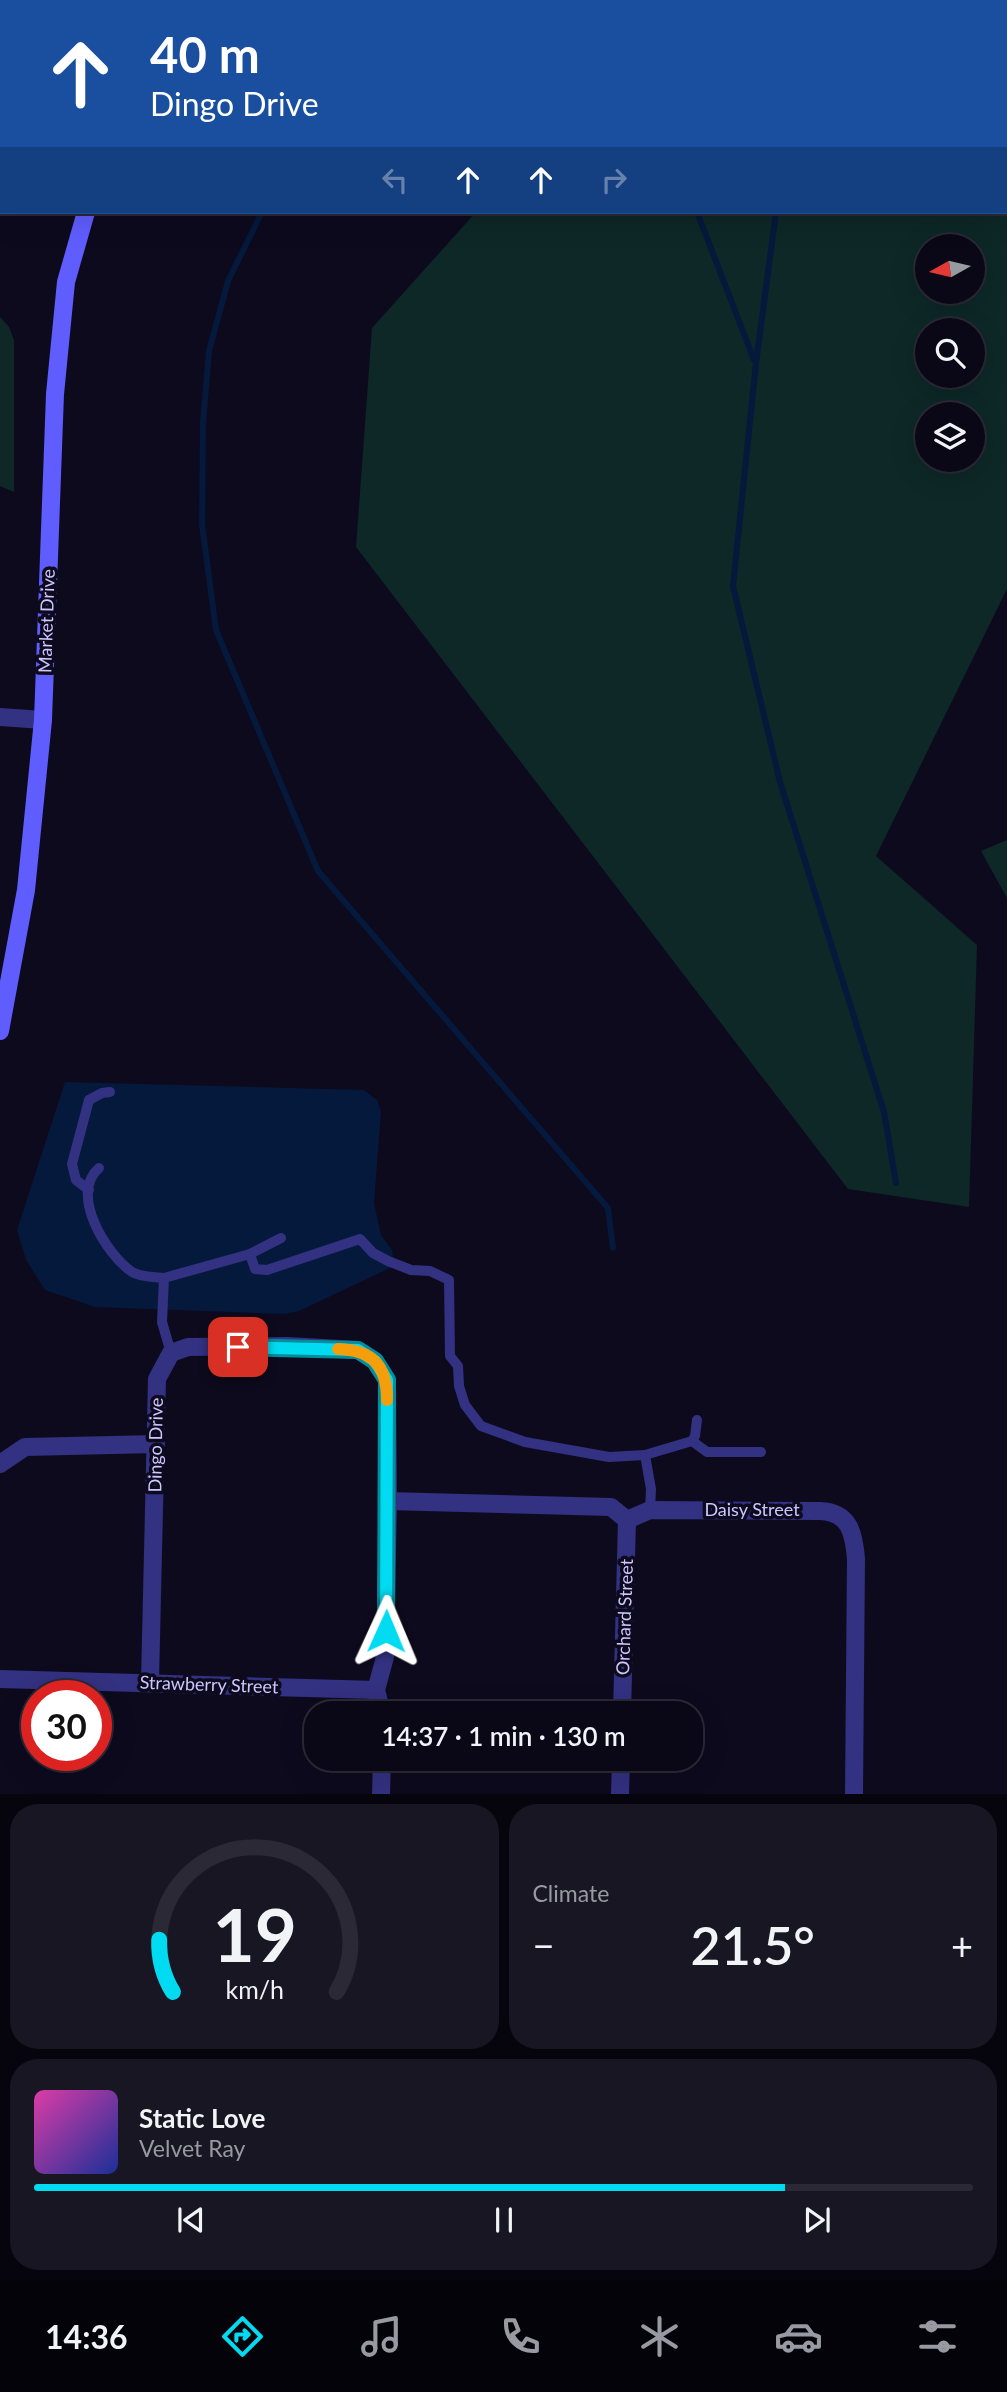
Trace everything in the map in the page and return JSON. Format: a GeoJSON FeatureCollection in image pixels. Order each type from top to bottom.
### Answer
{"type":"FeatureCollection","features":[{"type":"Feature","properties":{"kind":"street","name":"Market Drive"},"geometry":{"type":"LineString","coordinates":[[0,1031],[26,890],[43,720],[55,394],[66,282],[85,214]]}},
{"type":"Feature","properties":{"kind":"street"},"geometry":{"type":"LineString","coordinates":[[0,718],[43,720]]}},
{"type":"Feature","properties":{"kind":"street"},"geometry":{"type":"LineString","coordinates":[[171,1353],[188,1347],[288,1346],[358,1350],[375,1361],[387,1380],[385,1657],[376,1690],[379,1701]]}},
{"type":"Feature","properties":{"kind":"street","name":"Dingo Drive"},"geometry":{"type":"LineString","coordinates":[[150,1682],[157,1379],[171,1353]]}},
{"type":"Feature","properties":{"kind":"street"},"geometry":{"type":"LineString","coordinates":[[0,1464],[25,1447],[156,1444]]}},
{"type":"Feature","properties":{"kind":"street"},"geometry":{"type":"LineString","coordinates":[[388,1501],[611,1507],[627,1520]]}},
{"type":"Feature","properties":{"kind":"street","name":"Daisy Street"},"geometry":{"type":"LineString","coordinates":[[627,1520],[650,1510],[828,1511],[842,1517],[854,1534],[856,1573],[853,1794]]}},
{"type":"Feature","properties":{"kind":"street","name":"Orchard Street"},"geometry":{"type":"LineString","coordinates":[[622,1701],[627,1520]]}},
{"type":"Feature","properties":{"kind":"street","name":"Strawberry Street"},"geometry":{"type":"LineString","coordinates":[[0,1679],[376,1690]]}},
{"type":"Feature","properties":{"kind":"street"},"geometry":{"type":"LineString","coordinates":[[381,1794],[382,1771]]}},
{"type":"Feature","properties":{"kind":"street"},"geometry":{"type":"LineString","coordinates":[[620,1794],[621,1771]]}},
{"type":"Feature","properties":{"kind":"lane"},"geometry":{"type":"LineString","coordinates":[[89,1191],[76,1180],[72,1164],[89,1100],[110,1092]]}},
{"type":"Feature","properties":{"kind":"lane"},"geometry":{"type":"LineString","coordinates":[[99,1168],[92,1174],[88,1210],[112,1255],[134,1274],[164,1278],[250,1254],[281,1238]]}},
{"type":"Feature","properties":{"kind":"lane"},"geometry":{"type":"LineString","coordinates":[[250,1254],[255,1269],[267,1270],[360,1240],[373,1253],[388,1261],[411,1270],[430,1271],[449,1280],[450,1356],[458,1366],[459,1386],[465,1405],[481,1426],[525,1442],[609,1457],[645,1455],[692,1441],[697,1420]]}},
{"type":"Feature","properties":{"kind":"lane"},"geometry":{"type":"LineString","coordinates":[[164,1278],[162,1322],[171,1353]]}},
{"type":"Feature","properties":{"kind":"lane"},"geometry":{"type":"LineString","coordinates":[[692,1441],[707,1452],[761,1452]]}},
{"type":"Feature","properties":{"kind":"lane"},"geometry":{"type":"LineString","coordinates":[[645,1455],[651,1489],[650,1510]]}},
{"type":"Feature","properties":{"kind":"green space"},"geometry":{"type":"Polygon","coordinates":[[[474,214],[1007,214],[1007,589],[876,856],[977,945],[969,1207],[848,1189],[356,547],[372,328],[474,214]]]}},
{"type":"Feature","properties":{"kind":"green space"},"geometry":{"type":"Polygon","coordinates":[[[0,317],[9,327],[14,340],[14,492],[0,486],[0,317]]]}},
{"type":"Feature","properties":{"kind":"green space"},"geometry":{"type":"Polygon","coordinates":[[[1007,840],[1007,898],[981,851],[1007,840]]]}},
{"type":"Feature","properties":{"kind":"water"},"geometry":{"type":"Polygon","coordinates":[[[65,1082],[364,1090],[377,1100],[381,1112],[374,1203],[381,1235],[392,1250],[394,1266],[299,1311],[284,1314],[95,1307],[45,1290],[26,1260],[17,1230],[65,1082]]]}},
{"type":"Feature","properties":{"kind":"waterway"},"geometry":{"type":"LineString","coordinates":[[261,214],[228,281],[209,351],[203,423],[202,524],[216,630],[318,871],[608,1208],[613,1248]]}},
{"type":"Feature","properties":{"kind":"waterway"},"geometry":{"type":"LineString","coordinates":[[698,214],[754,360]]}},
{"type":"Feature","properties":{"kind":"waterway"},"geometry":{"type":"LineString","coordinates":[[776,214],[756,363],[733,586],[780,782],[884,1112],[896,1183]]}},
{"type":"Feature","properties":{"kind":"slow traffic"},"geometry":{"type":"LineString","coordinates":[[338,1349],[358,1350],[375,1361],[387,1380],[387,1400]]}},
{"type":"Feature","properties":{"kind":"route"},"geometry":{"type":"LineString","coordinates":[[238,1347],[288,1346],[358,1350],[375,1361],[387,1380],[386,1631]]}}]}
